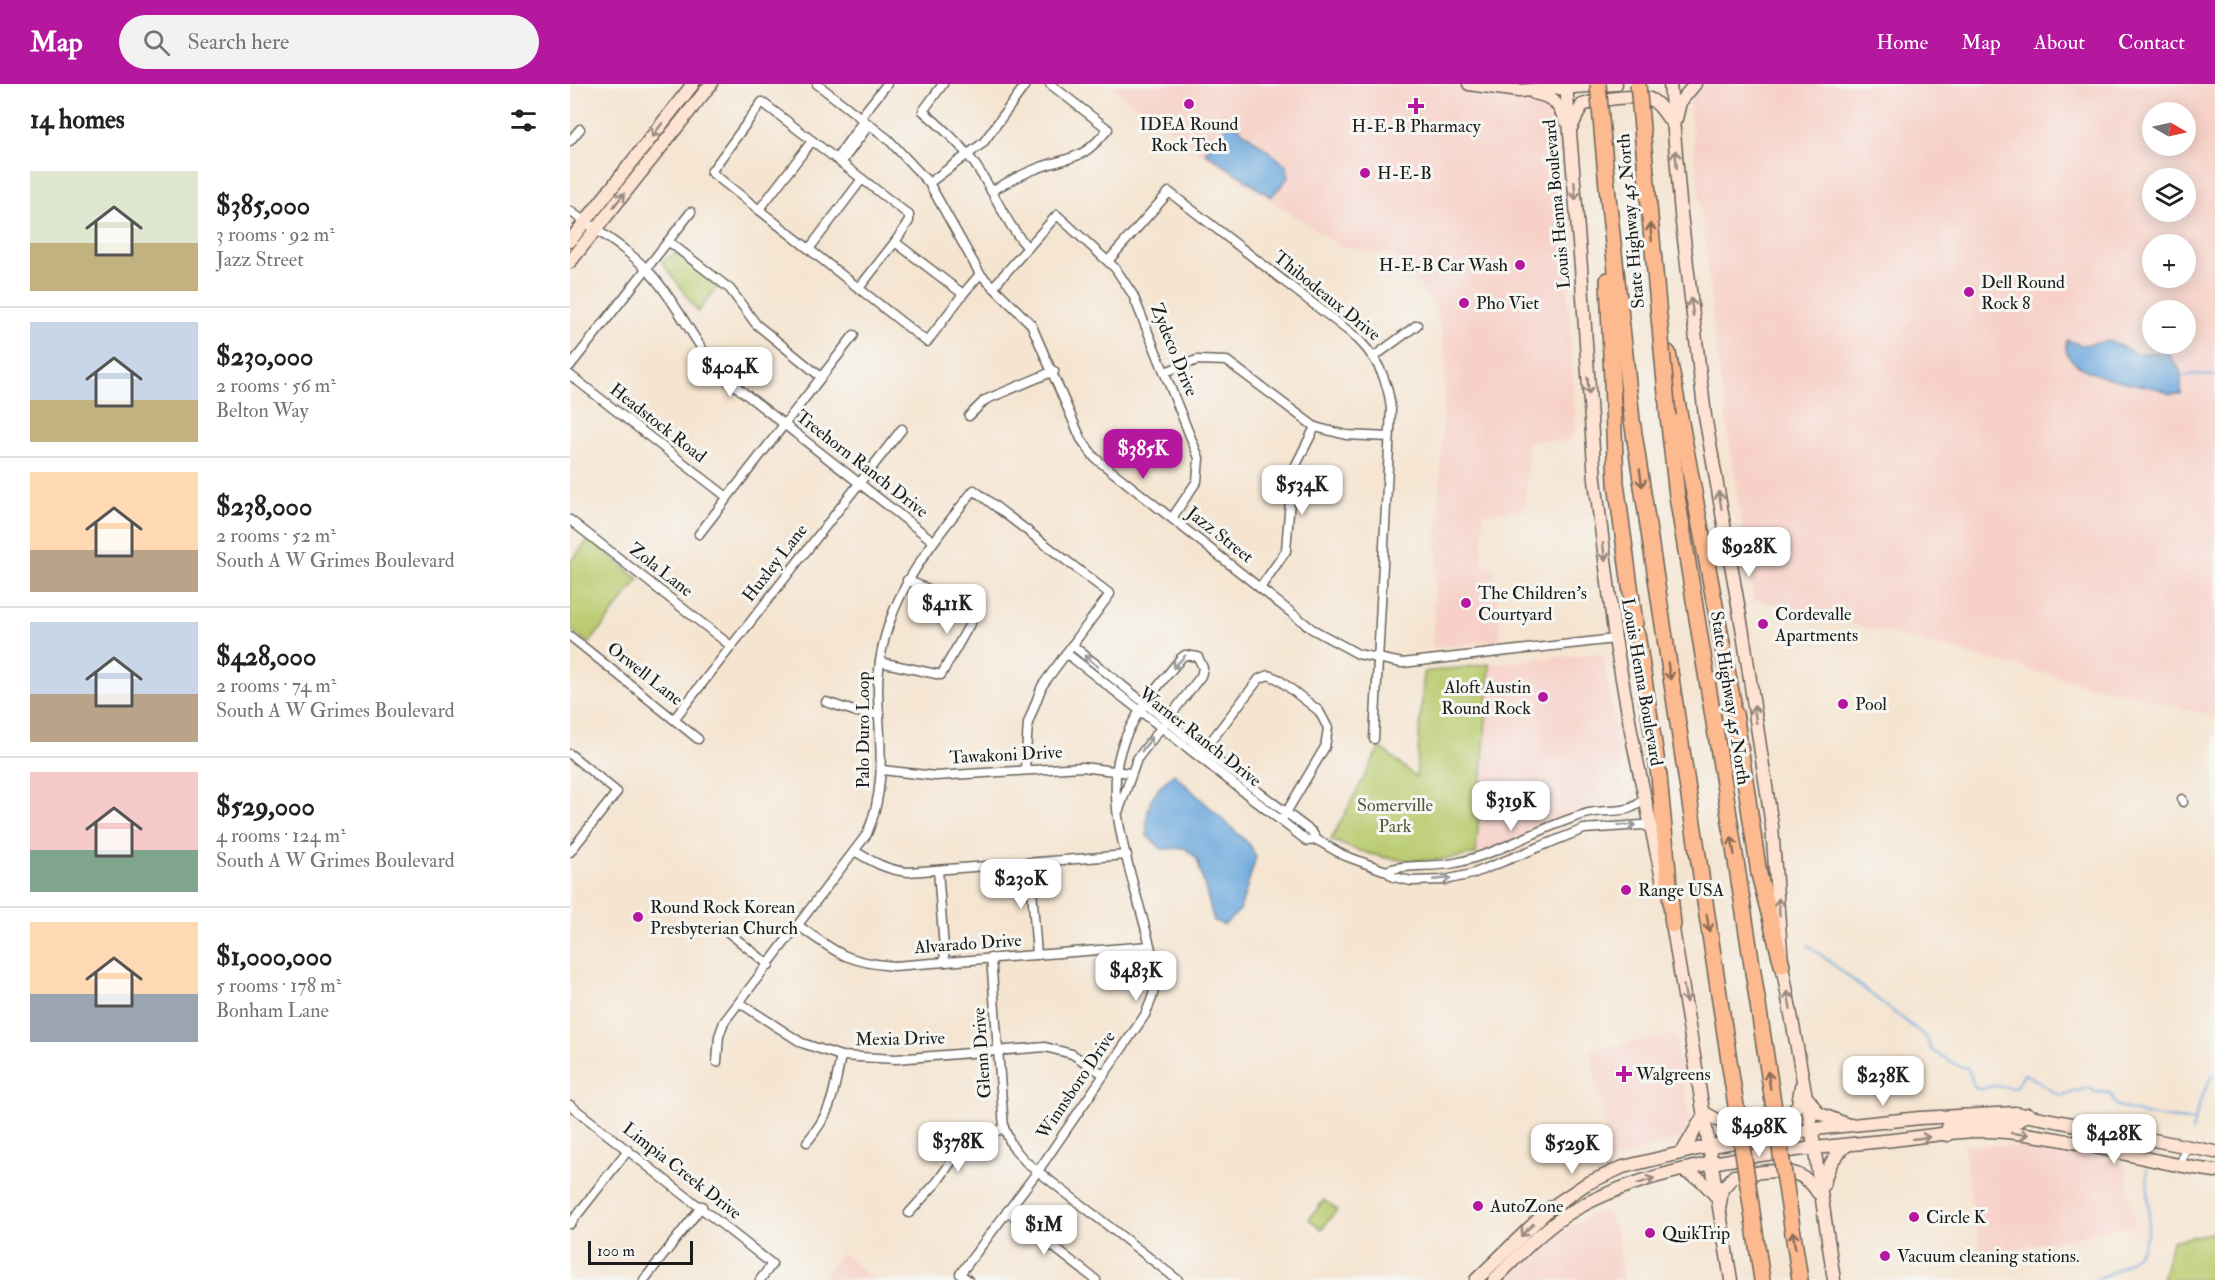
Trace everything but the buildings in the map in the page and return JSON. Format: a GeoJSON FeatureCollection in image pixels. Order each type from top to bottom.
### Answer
{"type":"FeatureCollection","features":[{"type":"Feature","properties":{"kind":"highway","name":"State Highway 45 North"},"geometry":{"type":"LineString","coordinates":[[1598,84],[1632,420],[1762,1280]]}},
{"type":"Feature","properties":{"kind":"highway","name":"State Highway 45 North"},"geometry":{"type":"LineString","coordinates":[[1638,84],[1654,265],[1673,415],[1677,496],[1726,796],[1800,1280]]}},
{"type":"Feature","properties":{"kind":"highway"},"geometry":{"type":"LineString","coordinates":[[1607,187],[1616,483],[1659,777],[1673,925]]}},
{"type":"Feature","properties":{"kind":"highway"},"geometry":{"type":"LineString","coordinates":[[1673,415],[1734,708],[1759,874],[1782,965]]}},
{"type":"Feature","properties":{"kind":"main road"},"geometry":{"type":"LineString","coordinates":[[570,241],[693,84]]}},
{"type":"Feature","properties":{"kind":"main road"},"geometry":{"type":"LineString","coordinates":[[570,262],[711,84]]}},
{"type":"Feature","properties":{"kind":"main road"},"geometry":{"type":"LineString","coordinates":[[1469,84],[1546,95],[1556,102],[1570,133]]}},
{"type":"Feature","properties":{"kind":"main road"},"geometry":{"type":"LineString","coordinates":[[1518,91],[1616,84]]}},
{"type":"Feature","properties":{"kind":"main road"},"geometry":{"type":"LineString","coordinates":[[1670,84],[1705,416],[1740,611],[1772,826],[1782,965],[1806,1095],[1834,1280]]}},
{"type":"Feature","properties":{"kind":"main road"},"geometry":{"type":"LineString","coordinates":[[1674,126],[1680,102],[1695,84]]}},
{"type":"Feature","properties":{"kind":"main road","name":"Louis Henna Boulevard"},"geometry":{"type":"LineString","coordinates":[[1566,86],[1581,267],[1590,432],[1615,639],[1644,798],[1673,925],[1705,1113],[1715,1195],[1731,1280]]}},
{"type":"Feature","properties":{"kind":"main road"},"geometry":{"type":"LineString","coordinates":[[1570,133],[1575,116],[1582,105],[1595,100],[1643,97],[1653,101],[1674,126]]}},
{"type":"Feature","properties":{"kind":"main road"},"geometry":{"type":"LineString","coordinates":[[1683,1151],[1705,1113],[1723,1123],[1790,1113],[1798,1105],[1802,1076]]}},
{"type":"Feature","properties":{"kind":"main road"},"geometry":{"type":"LineString","coordinates":[[1806,1095],[1818,1113],[1850,1125]]}},
{"type":"Feature","properties":{"kind":"main road"},"geometry":{"type":"LineString","coordinates":[[1486,1278],[1539,1218],[1568,1195],[1605,1174],[1639,1162],[1710,1146],[1850,1125],[1965,1114],[2028,1114],[2215,1152]]}},
{"type":"Feature","properties":{"kind":"main road"},"geometry":{"type":"LineString","coordinates":[[1947,1135],[1948,1127],[1954,1124],[2018,1121],[2028,1114]]}},
{"type":"Feature","properties":{"kind":"main road"},"geometry":{"type":"LineString","coordinates":[[1486,1278],[1562,1217],[1594,1199],[1712,1164],[1814,1149],[1986,1131],[2052,1138],[2215,1171]]}},
{"type":"Feature","properties":{"kind":"main road"},"geometry":{"type":"LineString","coordinates":[[1821,1198],[1827,1168],[1835,1155],[1848,1145]]}},
{"type":"Feature","properties":{"kind":"main road"},"geometry":{"type":"LineString","coordinates":[[1594,1199],[1605,1182],[1632,1171],[1639,1162]]}},
{"type":"Feature","properties":{"kind":"main road"},"geometry":{"type":"LineString","coordinates":[[1684,1171],[1701,1180],[1715,1195]]}},
{"type":"Feature","properties":{"kind":"main road"},"geometry":{"type":"LineString","coordinates":[[1719,1214],[1722,1190],[1734,1176],[1779,1171],[1799,1173],[1809,1178],[1821,1198]]}},
{"type":"Feature","properties":{"kind":"street","name":"Jazz Street"},"geometry":{"type":"LineString","coordinates":[[817,84],[911,161],[929,183],[980,274],[1031,324],[1054,371],[1081,439],[1095,458],[1327,639],[1358,654],[1378,660],[1402,663],[1615,639]]}},
{"type":"Feature","properties":{"kind":"street"},"geometry":{"type":"LineString","coordinates":[[839,161],[887,84]]}},
{"type":"Feature","properties":{"kind":"street"},"geometry":{"type":"LineString","coordinates":[[943,84],[923,111],[967,154],[1012,228],[1028,248],[993,287]]}},
{"type":"Feature","properties":{"kind":"street"},"geometry":{"type":"LineString","coordinates":[[929,183],[983,143],[1026,84]]}},
{"type":"Feature","properties":{"kind":"street"},"geometry":{"type":"LineString","coordinates":[[991,191],[1034,170],[1073,158],[1092,149],[1108,129],[1050,84]]}},
{"type":"Feature","properties":{"kind":"street"},"geometry":{"type":"LineString","coordinates":[[858,288],[895,242],[909,221],[909,215],[762,102],[711,172],[759,210],[809,249],[858,288],[927,342],[980,274]]}},
{"type":"Feature","properties":{"kind":"street"},"geometry":{"type":"LineString","coordinates":[[570,141],[580,129]]}},
{"type":"Feature","properties":{"kind":"street"},"geometry":{"type":"LineString","coordinates":[[759,210],[812,141]]}},
{"type":"Feature","properties":{"kind":"street"},"geometry":{"type":"LineString","coordinates":[[809,249],[862,179]]}},
{"type":"Feature","properties":{"kind":"street","name":"Thibodeaux Drive"},"geometry":{"type":"LineString","coordinates":[[1108,261],[1169,192],[1351,333],[1375,356],[1390,397],[1374,739]]}},
{"type":"Feature","properties":{"kind":"street","name":"Treehorn Ranch Drive"},"geometry":{"type":"LineString","coordinates":[[570,211],[646,268],[672,301],[704,354],[720,374],[933,541]]}},
{"type":"Feature","properties":{"kind":"street"},"geometry":{"type":"LineString","coordinates":[[570,366],[691,212]]}},
{"type":"Feature","properties":{"kind":"street","name":"Zydeco Drive"},"geometry":{"type":"LineString","coordinates":[[1028,248],[1057,215],[1108,261],[1133,295],[1199,458],[1197,481],[1172,518]]}},
{"type":"Feature","properties":{"kind":"street"},"geometry":{"type":"LineString","coordinates":[[669,241],[730,289],[756,324],[821,377]]}},
{"type":"Feature","properties":{"kind":"street"},"geometry":{"type":"LineString","coordinates":[[895,242],[963,294]]}},
{"type":"Feature","properties":{"kind":"street"},"geometry":{"type":"LineString","coordinates":[[1375,356],[1417,325]]}},
{"type":"Feature","properties":{"kind":"street"},"geometry":{"type":"LineString","coordinates":[[699,534],[854,335]]}},
{"type":"Feature","properties":{"kind":"street"},"geometry":{"type":"LineString","coordinates":[[1165,372],[1197,360],[1227,361],[1315,427],[1346,435],[1389,437]]}},
{"type":"Feature","properties":{"kind":"street"},"geometry":{"type":"LineString","coordinates":[[969,416],[985,400],[1054,371]]}},
{"type":"Feature","properties":{"kind":"street","name":"Headstock Road"},"geometry":{"type":"LineString","coordinates":[[570,375],[727,497]]}},
{"type":"Feature","properties":{"kind":"street"},"geometry":{"type":"LineString","coordinates":[[1260,588],[1286,551],[1292,473],[1315,427]]}},
{"type":"Feature","properties":{"kind":"street","name":"Huxley Lane"},"geometry":{"type":"LineString","coordinates":[[675,718],[902,429]]}},
{"type":"Feature","properties":{"kind":"street","name":"Palo Duro Loop"},"geometry":{"type":"LineString","coordinates":[[717,1062],[719,1036],[724,1022],[856,852],[877,811],[882,770],[880,662],[889,620],[907,580],[933,541],[974,490],[1004,510],[1110,594],[1042,686],[1032,708],[1025,746],[1025,770]]}},
{"type":"Feature","properties":{"kind":"street","name":"Zola Lane"},"geometry":{"type":"LineString","coordinates":[[570,520],[731,646]]}},
{"type":"Feature","properties":{"kind":"street"},"geometry":{"type":"LineString","coordinates":[[880,662],[941,675],[955,646],[975,615],[953,600],[907,580]]}},
{"type":"Feature","properties":{"kind":"street","name":"Orwell Lane"},"geometry":{"type":"LineString","coordinates":[[570,636],[699,739]]}},
{"type":"Feature","properties":{"kind":"street","name":"Warner Ranch Drive"},"geometry":{"type":"LineString","coordinates":[[1072,645],[1142,707],[1284,818],[1307,841],[1317,840],[1344,855],[1386,871],[1394,877],[1412,881],[1445,880],[1472,874],[1584,829],[1632,825],[1650,827]]}},
{"type":"Feature","properties":{"kind":"street","name":"Warner Ranch Drive"},"geometry":{"type":"LineString","coordinates":[[1066,653],[1101,681],[1142,707]]}},
{"type":"Feature","properties":{"kind":"street","name":"Winnsboro Drive"},"geometry":{"type":"LineString","coordinates":[[968,1280],[960,1274],[1038,1171],[1144,1015],[1154,993],[1155,970],[1127,855],[1115,792],[1126,736],[1142,707],[1185,654],[1198,657],[1203,668],[1201,676],[1137,759],[1130,773],[1119,810]]}},
{"type":"Feature","properties":{"kind":"street"},"geometry":{"type":"LineString","coordinates":[[1101,681],[1106,673]]}},
{"type":"Feature","properties":{"kind":"street"},"geometry":{"type":"LineString","coordinates":[[1200,754],[1259,680],[1268,675],[1278,679],[1319,711],[1328,728],[1325,747],[1284,818]]}},
{"type":"Feature","properties":{"kind":"street"},"geometry":{"type":"LineString","coordinates":[[826,702],[857,712],[880,715]]}},
{"type":"Feature","properties":{"kind":"street"},"geometry":{"type":"LineString","coordinates":[[570,754],[617,792],[570,852]]}},
{"type":"Feature","properties":{"kind":"street","name":"Tawakoni Drive"},"geometry":{"type":"LineString","coordinates":[[882,770],[935,776],[1082,767],[1130,773]]}},
{"type":"Feature","properties":{"kind":"street","name":"Warner Ranch Drive"},"geometry":{"type":"LineString","coordinates":[[1386,871],[1396,868],[1447,865],[1513,845],[1584,814],[1631,810],[1644,798]]}},
{"type":"Feature","properties":{"kind":"street"},"geometry":{"type":"LineString","coordinates":[[1513,845],[1520,856]]}},
{"type":"Feature","properties":{"kind":"street"},"geometry":{"type":"LineString","coordinates":[[856,852],[897,872],[1127,855]]}},
{"type":"Feature","properties":{"kind":"street"},"geometry":{"type":"LineString","coordinates":[[1030,863],[1037,955]]}},
{"type":"Feature","properties":{"kind":"street"},"geometry":{"type":"LineString","coordinates":[[938,870],[945,962]]}},
{"type":"Feature","properties":{"kind":"street","name":"Alvarado Drive"},"geometry":{"type":"LineString","coordinates":[[799,926],[833,951],[852,960],[894,966],[1150,946]]}},
{"type":"Feature","properties":{"kind":"street"},"geometry":{"type":"LineString","coordinates":[[729,933],[769,965]]}},
{"type":"Feature","properties":{"kind":"street","name":"Glenn Drive"},"geometry":{"type":"LineString","coordinates":[[991,958],[1004,1128],[1018,1154],[1178,1280]]}},
{"type":"Feature","properties":{"kind":"street","name":"Mexia Drive"},"geometry":{"type":"LineString","coordinates":[[740,1003],[802,1043],[842,1056],[896,1059],[1045,1047],[1072,1054],[1103,1074]]}},
{"type":"Feature","properties":{"kind":"street"},"geometry":{"type":"LineString","coordinates":[[807,1142],[825,1120],[842,1056]]}},
{"type":"Feature","properties":{"kind":"street","name":"Limpia Creek Drive"},"geometry":{"type":"LineString","coordinates":[[570,1105],[702,1206],[772,1264],[760,1280]]}},
{"type":"Feature","properties":{"kind":"street"},"geometry":{"type":"LineString","coordinates":[[909,1213],[937,1182],[958,1151],[973,1141],[1004,1128]]}},
{"type":"Feature","properties":{"kind":"street"},"geometry":{"type":"LineString","coordinates":[[2181,1164],[2186,1145]]}},
{"type":"Feature","properties":{"kind":"street"},"geometry":{"type":"LineString","coordinates":[[570,1224],[628,1150]]}},
{"type":"Feature","properties":{"kind":"street"},"geometry":{"type":"LineString","coordinates":[[644,1280],[702,1206]]}},
{"type":"Feature","properties":{"kind":"street"},"geometry":{"type":"LineString","coordinates":[[1007,1211],[1096,1280]]}},
{"type":"Feature","properties":{"kind":"shaded area"},"geometry":{"type":"Polygon","coordinates":[[[1109,84],[1443,84],[1487,95],[1535,99],[1552,111],[1558,132],[1576,430],[1567,442],[1528,440],[1525,512],[1483,513],[1482,567],[1494,566],[1501,640],[1432,648],[1446,356],[1436,305],[1393,255],[1340,246],[1200,153],[1109,84]]]}},
{"type":"Feature","properties":{"kind":"shaded area"},"geometry":{"type":"Polygon","coordinates":[[[1691,84],[2215,84],[2215,717],[1753,599],[1718,365],[1690,110],[1691,84]]]}},
{"type":"Feature","properties":{"kind":"shaded area"},"geometry":{"type":"Polygon","coordinates":[[[1603,653],[1626,799],[1476,854],[1490,664],[1603,653]]]}},
{"type":"Feature","properties":{"kind":"shaded area"},"geometry":{"type":"Polygon","coordinates":[[[1675,1035],[1690,1120],[1681,1138],[1609,1162],[1591,1049],[1675,1035]]]}},
{"type":"Feature","properties":{"kind":"shaded area"},"geometry":{"type":"Polygon","coordinates":[[[1963,1144],[2032,1146],[2125,1163],[2135,1225],[1981,1255],[1963,1144]]]}},
{"type":"Feature","properties":{"kind":"shaded area"},"geometry":{"type":"Polygon","coordinates":[[[1602,1210],[1611,1217],[1618,1237],[1624,1280],[1510,1280],[1510,1277],[1551,1235],[1602,1210]]]}},
{"type":"Feature","properties":{"kind":"shaded area"},"geometry":{"type":"Polygon","coordinates":[[[841,1253],[874,1280],[820,1280],[841,1253]]]}},
{"type":"Feature","properties":{"kind":"green space"},"geometry":{"type":"Polygon","coordinates":[[[676,253],[718,286],[698,312],[662,262],[676,253]]]}},
{"type":"Feature","properties":{"kind":"green space"},"geometry":{"type":"Polygon","coordinates":[[[589,539],[639,579],[589,644],[570,629],[570,562],[589,539]]]}},
{"type":"Feature","properties":{"kind":"green space","name":"Somerville Park"},"geometry":{"type":"Polygon","coordinates":[[[1490,664],[1476,854],[1437,860],[1402,860],[1367,853],[1331,840],[1380,747],[1416,777],[1424,672],[1490,664]]]}},
{"type":"Feature","properties":{"kind":"green space"},"geometry":{"type":"Polygon","coordinates":[[[1324,1200],[1337,1210],[1322,1229],[1309,1219],[1324,1200]]]}},
{"type":"Feature","properties":{"kind":"green space"},"geometry":{"type":"Polygon","coordinates":[[[2215,1232],[2215,1280],[2162,1280],[2172,1241],[2215,1232]]]}},
{"type":"Feature","properties":{"kind":"water"},"geometry":{"type":"Polygon","coordinates":[[[1230,121],[1286,165],[1289,177],[1271,197],[1205,152],[1230,121]]]}},
{"type":"Feature","properties":{"kind":"water"},"geometry":{"type":"Polygon","coordinates":[[[2067,340],[2082,345],[2110,341],[2137,354],[2169,354],[2181,372],[2181,394],[2170,394],[2159,389],[2101,376],[2085,370],[2074,362],[2067,352],[2067,340]]]}},
{"type":"Feature","properties":{"kind":"water"},"geometry":{"type":"Polygon","coordinates":[[[1174,774],[1250,845],[1256,857],[1240,910],[1224,925],[1214,921],[1197,859],[1185,848],[1162,849],[1147,836],[1147,816],[1151,800],[1159,787],[1174,774]]]}},
{"type":"Feature","properties":{"kind":"waterway"},"geometry":{"type":"LineString","coordinates":[[2180,377],[2195,374],[2215,376]]}},
{"type":"Feature","properties":{"kind":"waterway"},"geometry":{"type":"LineString","coordinates":[[1808,945],[1926,1037],[1931,1050],[1960,1067],[1968,1068],[1975,1088],[1983,1089],[1992,1086],[2015,1088],[2024,1074],[2058,1095],[2090,1088],[2095,1092],[2110,1093],[2116,1105],[2145,1115],[2194,1121]]}},
{"type":"Feature","properties":{"kind":"waterway"},"geometry":{"type":"LineString","coordinates":[[2192,1132],[2202,1097],[2211,1077],[2215,1075]]}},
{"type":"Feature","properties":{"kind":"waterway"},"geometry":{"type":"LineString","coordinates":[[2094,1280],[2115,1271],[2130,1261],[2140,1250],[2146,1238],[2149,1224],[2147,1169]]}},
{"type":"Feature","properties":{"kind":"place","name":"IDEA Round Rock Tech"},"geometry":{"type":"Point","coordinates":[1189,104]}},
{"type":"Feature","properties":{"kind":"place","name":"H-E-B Pharmacy"},"geometry":{"type":"Point","coordinates":[1416,106]}},
{"type":"Feature","properties":{"kind":"place","name":"H-E-B"},"geometry":{"type":"Point","coordinates":[1365,173]}},
{"type":"Feature","properties":{"kind":"place","name":"H-E-B Car Wash"},"geometry":{"type":"Point","coordinates":[1520,265]}},
{"type":"Feature","properties":{"kind":"place","name":"Dell Round Rock 8"},"geometry":{"type":"Point","coordinates":[1969,292]}},
{"type":"Feature","properties":{"kind":"place","name":"Pho Viet"},"geometry":{"type":"Point","coordinates":[1464,303]}},
{"type":"Feature","properties":{"kind":"place","name":"The Children's Courtyard"},"geometry":{"type":"Point","coordinates":[1466,603]}},
{"type":"Feature","properties":{"kind":"place","name":"Cordevalle Apartments"},"geometry":{"type":"Point","coordinates":[1763,624]}},
{"type":"Feature","properties":{"kind":"place","name":"Aloft Austin Round Rock"},"geometry":{"type":"Point","coordinates":[1543,697]}},
{"type":"Feature","properties":{"kind":"place","name":"Pool"},"geometry":{"type":"Point","coordinates":[1843,704]}},
{"type":"Feature","properties":{"kind":"place","name":"Range USA"},"geometry":{"type":"Point","coordinates":[1626,890]}},
{"type":"Feature","properties":{"kind":"place","name":"Round Rock Korean Presbyterian Church"},"geometry":{"type":"Point","coordinates":[638,917]}},
{"type":"Feature","properties":{"kind":"place","name":"Walgreens"},"geometry":{"type":"Point","coordinates":[1624,1074]}},
{"type":"Feature","properties":{"kind":"place","name":"AutoZone"},"geometry":{"type":"Point","coordinates":[1478,1206]}},
{"type":"Feature","properties":{"kind":"place","name":"Circle K"},"geometry":{"type":"Point","coordinates":[1914,1217]}},
{"type":"Feature","properties":{"kind":"place","name":"QuikTrip"},"geometry":{"type":"Point","coordinates":[1650,1233]}},
{"type":"Feature","properties":{"kind":"place","name":"Vacuum cleaning stations."},"geometry":{"type":"Point","coordinates":[1885,1256]}}]}
